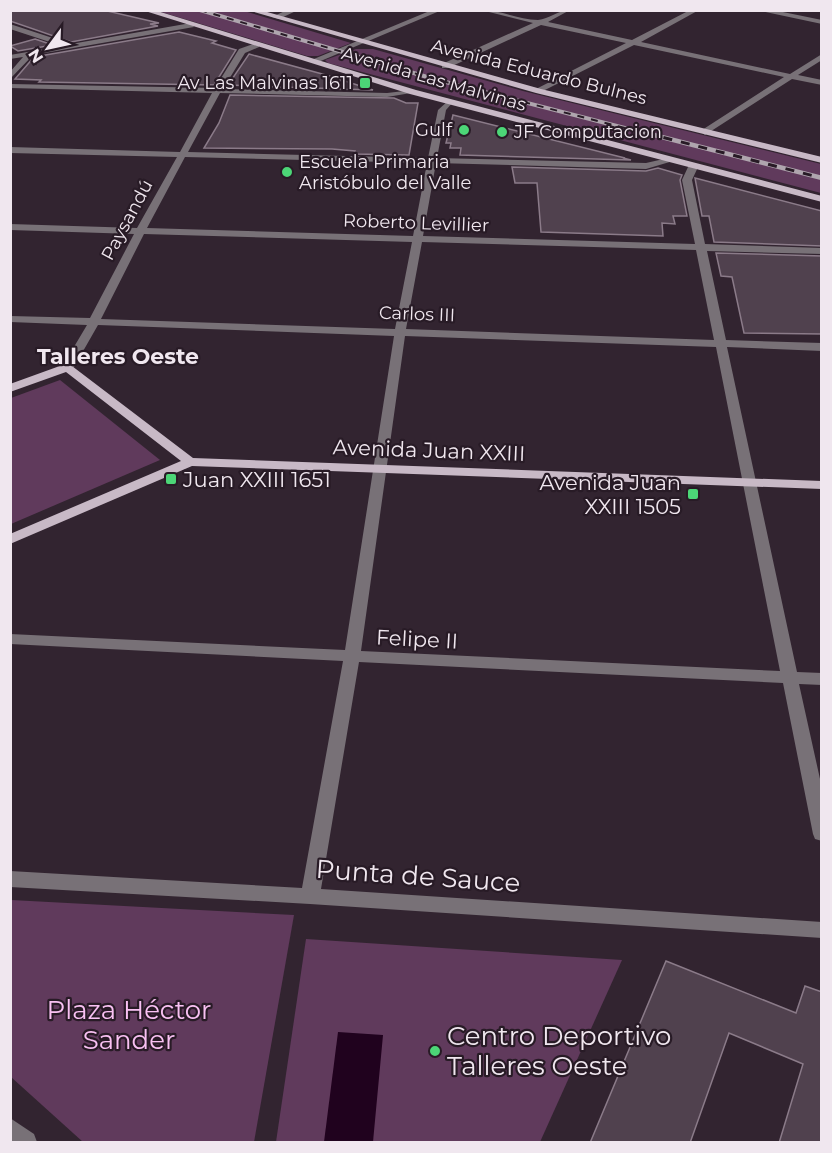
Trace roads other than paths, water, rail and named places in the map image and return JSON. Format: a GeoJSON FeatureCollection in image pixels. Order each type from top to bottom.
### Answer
{"type":"FeatureCollection","features":[{"type":"Feature","properties":{"kind":"main road","name":"Avenida Las Malvinas"},"geometry":{"type":"LineString","coordinates":[[145,10],[413,92],[822,199]]}},
{"type":"Feature","properties":{"kind":"main road","name":"Avenida Eduardo Bulnes"},"geometry":{"type":"LineString","coordinates":[[250,10],[539,91],[822,159]]}},
{"type":"Feature","properties":{"kind":"main road"},"geometry":{"type":"LineString","coordinates":[[10,388],[68,367],[190,462],[10,540]]}},
{"type":"Feature","properties":{"kind":"main road","name":"Avenida Juan XXIII"},"geometry":{"type":"LineString","coordinates":[[190,462],[822,485]]}},
{"type":"Feature","properties":{"kind":"street"},"geometry":{"type":"LineString","coordinates":[[276,17],[295,10]]}},
{"type":"Feature","properties":{"kind":"street"},"geometry":{"type":"LineString","coordinates":[[313,61],[439,10]]}},
{"type":"Feature","properties":{"kind":"street"},"geometry":{"type":"LineString","coordinates":[[484,10],[822,83]]}},
{"type":"Feature","properties":{"kind":"street"},"geometry":{"type":"LineString","coordinates":[[446,66],[567,10]]}},
{"type":"Feature","properties":{"kind":"street"},"geometry":{"type":"LineString","coordinates":[[539,91],[696,10]]}},
{"type":"Feature","properties":{"kind":"street"},"geometry":{"type":"LineString","coordinates":[[759,10],[822,22]]}},
{"type":"Feature","properties":{"kind":"street"},"geometry":{"type":"LineString","coordinates":[[10,57],[191,25]]}},
{"type":"Feature","properties":{"kind":"street"},"geometry":{"type":"LineString","coordinates":[[10,26],[71,46]]}},
{"type":"Feature","properties":{"kind":"street","name":"Paysandú"},"geometry":{"type":"LineString","coordinates":[[68,367],[217,92],[242,51],[256,45]]}},
{"type":"Feature","properties":{"kind":"street"},"geometry":{"type":"LineString","coordinates":[[10,77],[30,54]]}},
{"type":"Feature","properties":{"kind":"street"},"geometry":{"type":"LineString","coordinates":[[705,132],[789,76],[822,57]]}},
{"type":"Feature","properties":{"kind":"street"},"geometry":{"type":"LineString","coordinates":[[10,86],[387,95],[413,92]]}},
{"type":"Feature","properties":{"kind":"street"},"geometry":{"type":"LineString","coordinates":[[310,896],[352,657],[400,332],[442,110],[449,102]]}},
{"type":"Feature","properties":{"kind":"street"},"geometry":{"type":"LineString","coordinates":[[10,150],[646,166],[663,164],[668,160]]}},
{"type":"Feature","properties":{"kind":"street"},"geometry":{"type":"LineString","coordinates":[[693,167],[687,180],[822,834]]}},
{"type":"Feature","properties":{"kind":"street","name":"Roberto Levillier"},"geometry":{"type":"LineString","coordinates":[[10,227],[822,251]]}},
{"type":"Feature","properties":{"kind":"street","name":"Carlos III"},"geometry":{"type":"LineString","coordinates":[[10,319],[822,347]]}},
{"type":"Feature","properties":{"kind":"street","name":"Felipe II"},"geometry":{"type":"LineString","coordinates":[[10,639],[822,679]]}},
{"type":"Feature","properties":{"kind":"street","name":"Punta de Sauce"},"geometry":{"type":"LineString","coordinates":[[10,879],[310,896],[822,930]]}},
{"type":"Feature","properties":{"kind":"street"},"geometry":{"type":"LineString","coordinates":[[10,1129],[26,1143]]}},
{"type":"Feature","properties":{"kind":"railway"},"geometry":{"type":"LineString","coordinates":[[200,10],[434,79],[652,135]]}},
{"type":"Feature","properties":{"kind":"railway"},"geometry":{"type":"LineString","coordinates":[[646,133],[822,178]]}},
{"type":"Feature","properties":{"kind":"place","name":"Av Las Malvinas 1611"},"geometry":{"type":"Point","coordinates":[365,83]}},
{"type":"Feature","properties":{"kind":"place","name":"Gulf"},"geometry":{"type":"Point","coordinates":[464,130]}},
{"type":"Feature","properties":{"kind":"place","name":"JF Computacion"},"geometry":{"type":"Point","coordinates":[502,132]}},
{"type":"Feature","properties":{"kind":"place","name":"Escuela Primaria Aristóbulo del Valle"},"geometry":{"type":"Point","coordinates":[287,172]}},
{"type":"Feature","properties":{"kind":"place","name":"Juan XXIII 1651"},"geometry":{"type":"Point","coordinates":[171,479]}},
{"type":"Feature","properties":{"kind":"place","name":"Avenida Juan XXIII 1505"},"geometry":{"type":"Point","coordinates":[693,494]}},
{"type":"Feature","properties":{"kind":"place","name":"Centro Deportivo Talleres Oeste"},"geometry":{"type":"Point","coordinates":[435,1051]}},
{"type":"Feature","properties":{"kind":"district","name":"Talleres Oeste"},"geometry":{"type":"Point","coordinates":[118,356]}},
{"type":"Feature","properties":{"kind":"park label","name":"Plaza Héctor Sander"},"geometry":{"type":"Point","coordinates":[129,1025]}}]}
